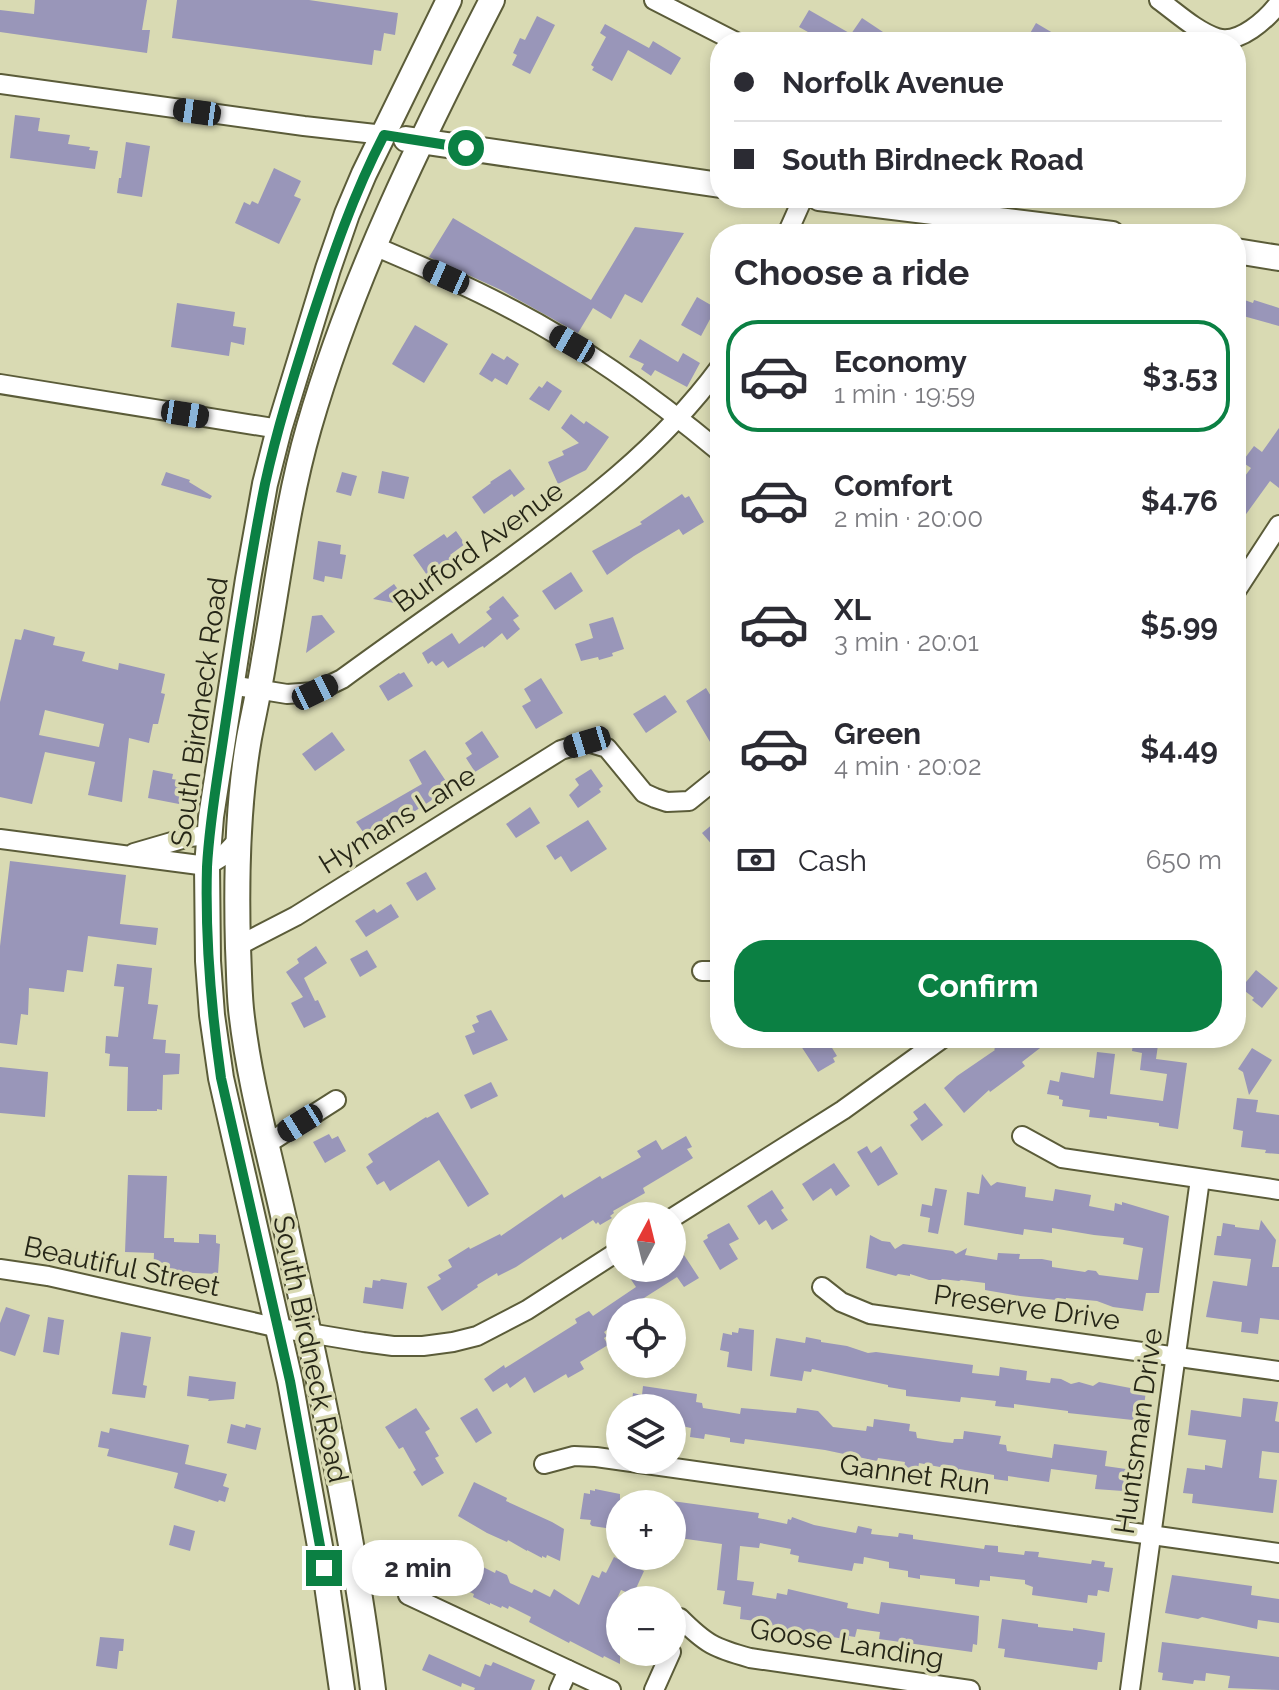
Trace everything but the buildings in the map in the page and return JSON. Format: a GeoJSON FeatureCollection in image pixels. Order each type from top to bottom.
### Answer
{"type":"FeatureCollection","features":[{"type":"Feature","properties":{"kind":"main road","name":"South Birdneck Road"},"geometry":{"type":"LineString","coordinates":[[342,1690],[327,1585],[279,1328],[221,1078],[209,975],[207,866],[231,685],[256,532],[279,429],[347,214],[449,0]]}},
{"type":"Feature","properties":{"kind":"main road","name":"South Birdneck Road"},"geometry":{"type":"LineString","coordinates":[[373,1690],[342,1493],[245,1039],[236,912],[238,840],[249,738],[290,508],[308,430],[345,315],[374,246],[421,141],[492,0]]}},
{"type":"Feature","properties":{"kind":"main road"},"geometry":{"type":"LineString","coordinates":[[384,135],[710,184]]}},
{"type":"Feature","properties":{"kind":"main road"},"geometry":{"type":"LineString","coordinates":[[900,208],[1031,224]]}},
{"type":"Feature","properties":{"kind":"main road"},"geometry":{"type":"LineString","coordinates":[[1246,253],[1279,258]]}},
{"type":"Feature","properties":{"kind":"street"},"geometry":{"type":"LineString","coordinates":[[654,0],[716,32]]}},
{"type":"Feature","properties":{"kind":"street"},"geometry":{"type":"LineString","coordinates":[[1159,0],[1204,32]]}},
{"type":"Feature","properties":{"kind":"street"},"geometry":{"type":"LineString","coordinates":[[1246,33],[1266,19],[1279,3]]}},
{"type":"Feature","properties":{"kind":"street"},"geometry":{"type":"LineString","coordinates":[[0,84],[274,123],[384,135]]}},
{"type":"Feature","properties":{"kind":"street"},"geometry":{"type":"LineString","coordinates":[[374,246],[515,310],[594,358],[678,417],[710,444]]}},
{"type":"Feature","properties":{"kind":"street","name":"Burford Avenue"},"geometry":{"type":"LineString","coordinates":[[231,685],[287,694],[315,692],[342,679],[611,482],[678,417],[710,379]]}},
{"type":"Feature","properties":{"kind":"street"},"geometry":{"type":"LineString","coordinates":[[0,384],[279,429]]}},
{"type":"Feature","properties":{"kind":"street"},"geometry":{"type":"LineString","coordinates":[[1246,576],[1279,525]]}},
{"type":"Feature","properties":{"kind":"street","name":"Hymans Lane"},"geometry":{"type":"LineString","coordinates":[[238,946],[296,916],[561,750],[587,742],[607,748],[644,793],[667,802],[689,801],[710,784]]}},
{"type":"Feature","properties":{"kind":"street"},"geometry":{"type":"LineString","coordinates":[[128,856],[175,841],[210,835]]}},
{"type":"Feature","properties":{"kind":"street"},"geometry":{"type":"LineString","coordinates":[[0,839],[207,866],[223,856],[238,840]]}},
{"type":"Feature","properties":{"kind":"street"},"geometry":{"type":"LineString","coordinates":[[686,1209],[843,1110],[929,1048]]}},
{"type":"Feature","properties":{"kind":"street"},"geometry":{"type":"LineString","coordinates":[[267,1144],[336,1100]]}},
{"type":"Feature","properties":{"kind":"street"},"geometry":{"type":"LineString","coordinates":[[1022,1136],[1062,1158],[1279,1190]]}},
{"type":"Feature","properties":{"kind":"street","name":"Huntsman Drive"},"geometry":{"type":"LineString","coordinates":[[1130,1690],[1200,1179]]}},
{"type":"Feature","properties":{"kind":"street","name":"Beautiful Street"},"geometry":{"type":"LineString","coordinates":[[0,1269],[48,1276],[279,1328],[393,1346],[423,1346],[477,1336],[527,1310],[606,1259]]}},
{"type":"Feature","properties":{"kind":"street","name":"Preserve Drive"},"geometry":{"type":"LineString","coordinates":[[822,1287],[841,1302],[870,1314],[1279,1371]]}},
{"type":"Feature","properties":{"kind":"street","name":"Gannet Run"},"geometry":{"type":"LineString","coordinates":[[544,1464],[574,1456],[596,1457],[1279,1553]]}},
{"type":"Feature","properties":{"kind":"street"},"geometry":{"type":"LineString","coordinates":[[408,1595],[611,1690]]}},
{"type":"Feature","properties":{"kind":"street","name":"Goose Landing"},"geometry":{"type":"LineString","coordinates":[[686,1624],[700,1638],[720,1650],[750,1658],[970,1690]]}},
{"type":"Feature","properties":{"kind":"street"},"geometry":{"type":"LineString","coordinates":[[654,1690],[664,1666]]}},
{"type":"Feature","properties":{"kind":"street"},"geometry":{"type":"LineString","coordinates":[[559,1690],[568,1670]]}},
{"type":"Feature","properties":{"kind":"route"},"geometry":{"type":"LineString","coordinates":[[324,1568],[279,1328],[221,1078],[208,961],[207,866],[211,817],[265,484],[290,388],[347,214],[384,135],[466,148]]}}]}
